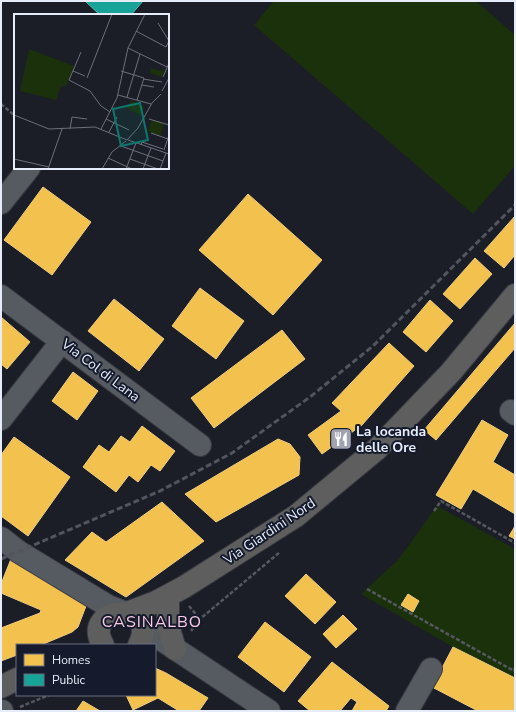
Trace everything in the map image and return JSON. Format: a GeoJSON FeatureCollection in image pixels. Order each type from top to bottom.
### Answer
{"type":"FeatureCollection","features":[{"type":"Feature","properties":{"kind":"main road","name":"Via Giardini Nord"},"geometry":{"type":"LineString","coordinates":[[86,644],[101,638],[101,625],[110,615],[125,613],[156,602],[184,587],[296,516],[377,449],[451,372],[515,295]]}},
{"type":"Feature","properties":{"kind":"main road","name":"Via Giardini Nord"},"geometry":{"type":"LineString","coordinates":[[151,642],[168,602],[184,587]]}},
{"type":"Feature","properties":{"kind":"main road"},"geometry":{"type":"LineString","coordinates":[[125,613],[138,620],[151,642],[168,625],[168,602]]}},
{"type":"Feature","properties":{"kind":"main road"},"geometry":{"type":"LineString","coordinates":[[1,687],[16,680]]}},
{"type":"Feature","properties":{"kind":"street"},"geometry":{"type":"LineString","coordinates":[[1,203],[28,169]]}},
{"type":"Feature","properties":{"kind":"street","name":"Via Col di Lana"},"geometry":{"type":"LineString","coordinates":[[1,296],[200,445]]}},
{"type":"Feature","properties":{"kind":"street"},"geometry":{"type":"LineString","coordinates":[[1,419],[62,341]]}},
{"type":"Feature","properties":{"kind":"street"},"geometry":{"type":"LineString","coordinates":[[1,538],[19,552],[125,613]]}},
{"type":"Feature","properties":{"kind":"street"},"geometry":{"type":"LineString","coordinates":[[92,595],[98,610],[101,638]]}},
{"type":"Feature","properties":{"kind":"street"},"geometry":{"type":"LineString","coordinates":[[156,645],[268,711]]}},
{"type":"Feature","properties":{"kind":"street"},"geometry":{"type":"LineString","coordinates":[[407,711],[431,668]]}},
{"type":"Feature","properties":{"kind":"path"},"geometry":{"type":"LineString","coordinates":[[1,104],[14,115]]}},
{"type":"Feature","properties":{"kind":"path"},"geometry":{"type":"LineString","coordinates":[[434,511],[441,501],[515,543]]}},
{"type":"Feature","properties":{"kind":"path"},"geometry":{"type":"LineString","coordinates":[[367,589],[514,671],[515,668]]}},
{"type":"Feature","properties":{"kind":"path"},"geometry":{"type":"LineString","coordinates":[[7,710],[46,696]]}},
{"type":"Feature","properties":{"kind":"green space"},"geometry":{"type":"Polygon","coordinates":[[[274,1],[476,1],[515,35],[515,166],[473,214],[254,25],[274,1]]]}},
{"type":"Feature","properties":{"kind":"green space"},"geometry":{"type":"Polygon","coordinates":[[[437,506],[515,549],[515,678],[453,647],[361,594],[398,560],[437,506]]]}},
{"type":"Feature","properties":{"kind":"building: Homes"},"geometry":{"type":"Polygon","coordinates":[[[43,187],[91,222],[52,275],[4,240],[43,187]]]}},
{"type":"Feature","properties":{"kind":"building: Homes"},"geometry":{"type":"Polygon","coordinates":[[[248,194],[322,260],[273,315],[199,250],[248,194]]]}},
{"type":"Feature","properties":{"kind":"building: Homes"},"geometry":{"type":"Polygon","coordinates":[[[515,216],[515,255],[504,268],[484,251],[515,216]]]}},
{"type":"Feature","properties":{"kind":"building: Homes"},"geometry":{"type":"Polygon","coordinates":[[[475,258],[492,274],[460,309],[443,294],[475,258]]]}},
{"type":"Feature","properties":{"kind":"building: Homes"},"geometry":{"type":"Polygon","coordinates":[[[200,288],[244,321],[216,359],[172,326],[200,288]]]}},
{"type":"Feature","properties":{"kind":"building: Homes"},"geometry":{"type":"Polygon","coordinates":[[[114,299],[164,339],[139,371],[88,331],[114,299]]]}},
{"type":"Feature","properties":{"kind":"building: Homes"},"geometry":{"type":"Polygon","coordinates":[[[430,300],[453,321],[426,352],[403,332],[430,300]]]}},
{"type":"Feature","properties":{"kind":"building: Homes"},"geometry":{"type":"Polygon","coordinates":[[[1,317],[30,342],[7,369],[1,364],[1,317]]]}},
{"type":"Feature","properties":{"kind":"building: Homes"},"geometry":{"type":"Polygon","coordinates":[[[515,323],[515,348],[436,440],[424,430],[515,323]]]}},
{"type":"Feature","properties":{"kind":"building: Homes"},"geometry":{"type":"Polygon","coordinates":[[[282,330],[305,359],[214,428],[191,398],[282,330]]]}},
{"type":"Feature","properties":{"kind":"building: Homes"},"geometry":{"type":"Polygon","coordinates":[[[389,343],[414,366],[362,425],[322,454],[308,435],[341,411],[332,403],[389,343]]]}},
{"type":"Feature","properties":{"kind":"building: Homes"},"geometry":{"type":"Polygon","coordinates":[[[73,372],[98,391],[77,420],[52,401],[73,372]]]}},
{"type":"Feature","properties":{"kind":"building: Homes"},"geometry":{"type":"Polygon","coordinates":[[[482,420],[508,435],[493,462],[515,475],[515,514],[473,489],[461,509],[436,495],[482,420]]]}},
{"type":"Feature","properties":{"kind":"building: Homes"},"geometry":{"type":"Polygon","coordinates":[[[142,426],[175,451],[160,471],[151,465],[138,482],[129,475],[116,492],[83,467],[99,445],[109,452],[121,436],[130,442],[142,426]]]}},
{"type":"Feature","properties":{"kind":"building: Homes"},"geometry":{"type":"Polygon","coordinates":[[[14,437],[70,477],[28,536],[1,516],[1,455],[14,437]]]}},
{"type":"Feature","properties":{"kind":"building: Homes"},"geometry":{"type":"Polygon","coordinates":[[[278,439],[290,444],[300,457],[299,475],[216,522],[185,494],[278,439]]]}},
{"type":"Feature","properties":{"kind":"building: Homes"},"geometry":{"type":"Polygon","coordinates":[[[162,502],[204,541],[126,597],[65,560],[92,532],[106,542],[162,502]]]}},
{"type":"Feature","properties":{"kind":"building: Homes"},"geometry":{"type":"Polygon","coordinates":[[[515,526],[515,539],[509,536],[515,526]]]}},
{"type":"Feature","properties":{"kind":"building: Homes"},"geometry":{"type":"Polygon","coordinates":[[[11,559],[85,599],[86,606],[78,627],[72,632],[43,644],[16,644],[16,655],[1,661],[1,628],[40,613],[41,610],[1,593],[1,584],[11,559]]]}},
{"type":"Feature","properties":{"kind":"building: Homes"},"geometry":{"type":"Polygon","coordinates":[[[306,574],[336,602],[315,624],[285,596],[306,574]]]}},
{"type":"Feature","properties":{"kind":"building: Homes"},"geometry":{"type":"Polygon","coordinates":[[[408,594],[419,601],[413,612],[401,605],[408,594]]]}},
{"type":"Feature","properties":{"kind":"building: Homes"},"geometry":{"type":"Polygon","coordinates":[[[343,615],[357,629],[336,648],[323,634],[343,615]]]}},
{"type":"Feature","properties":{"kind":"building: Homes"},"geometry":{"type":"Polygon","coordinates":[[[265,622],[311,657],[284,692],[238,657],[265,622]]]}},
{"type":"Feature","properties":{"kind":"building: Homes"},"geometry":{"type":"Polygon","coordinates":[[[453,647],[515,678],[515,711],[478,711],[432,687],[453,647]]]}},
{"type":"Feature","properties":{"kind":"building: Homes"},"geometry":{"type":"Polygon","coordinates":[[[332,662],[389,706],[386,711],[352,711],[357,702],[351,698],[340,711],[310,711],[298,701],[332,662]]]}},
{"type":"Feature","properties":{"kind":"building: Homes"},"geometry":{"type":"Polygon","coordinates":[[[156,668],[208,698],[199,711],[179,711],[158,698],[133,710],[126,696],[156,696],[156,668]]]}},
{"type":"Feature","properties":{"kind":"building: Homes"},"geometry":{"type":"Polygon","coordinates":[[[83,701],[100,711],[76,711],[83,701]]]}},
{"type":"Feature","properties":{"kind":"building: Public"},"geometry":{"type":"Polygon","coordinates":[[[85,1],[143,1],[132,14],[99,14],[85,1]]]}},
{"type":"Feature","properties":{"kind":"railway"},"geometry":{"type":"LineString","coordinates":[[1,559],[160,491],[232,453],[310,397],[373,346],[515,205]]}},
{"type":"Feature","properties":{"kind":"place","name":"La locanda delle Ore"},"geometry":{"type":"Point","coordinates":[341,439]}},
{"type":"Feature","properties":{"kind":"district","name":"CASINALBO"},"geometry":{"type":"Point","coordinates":[152,621]}}]}
